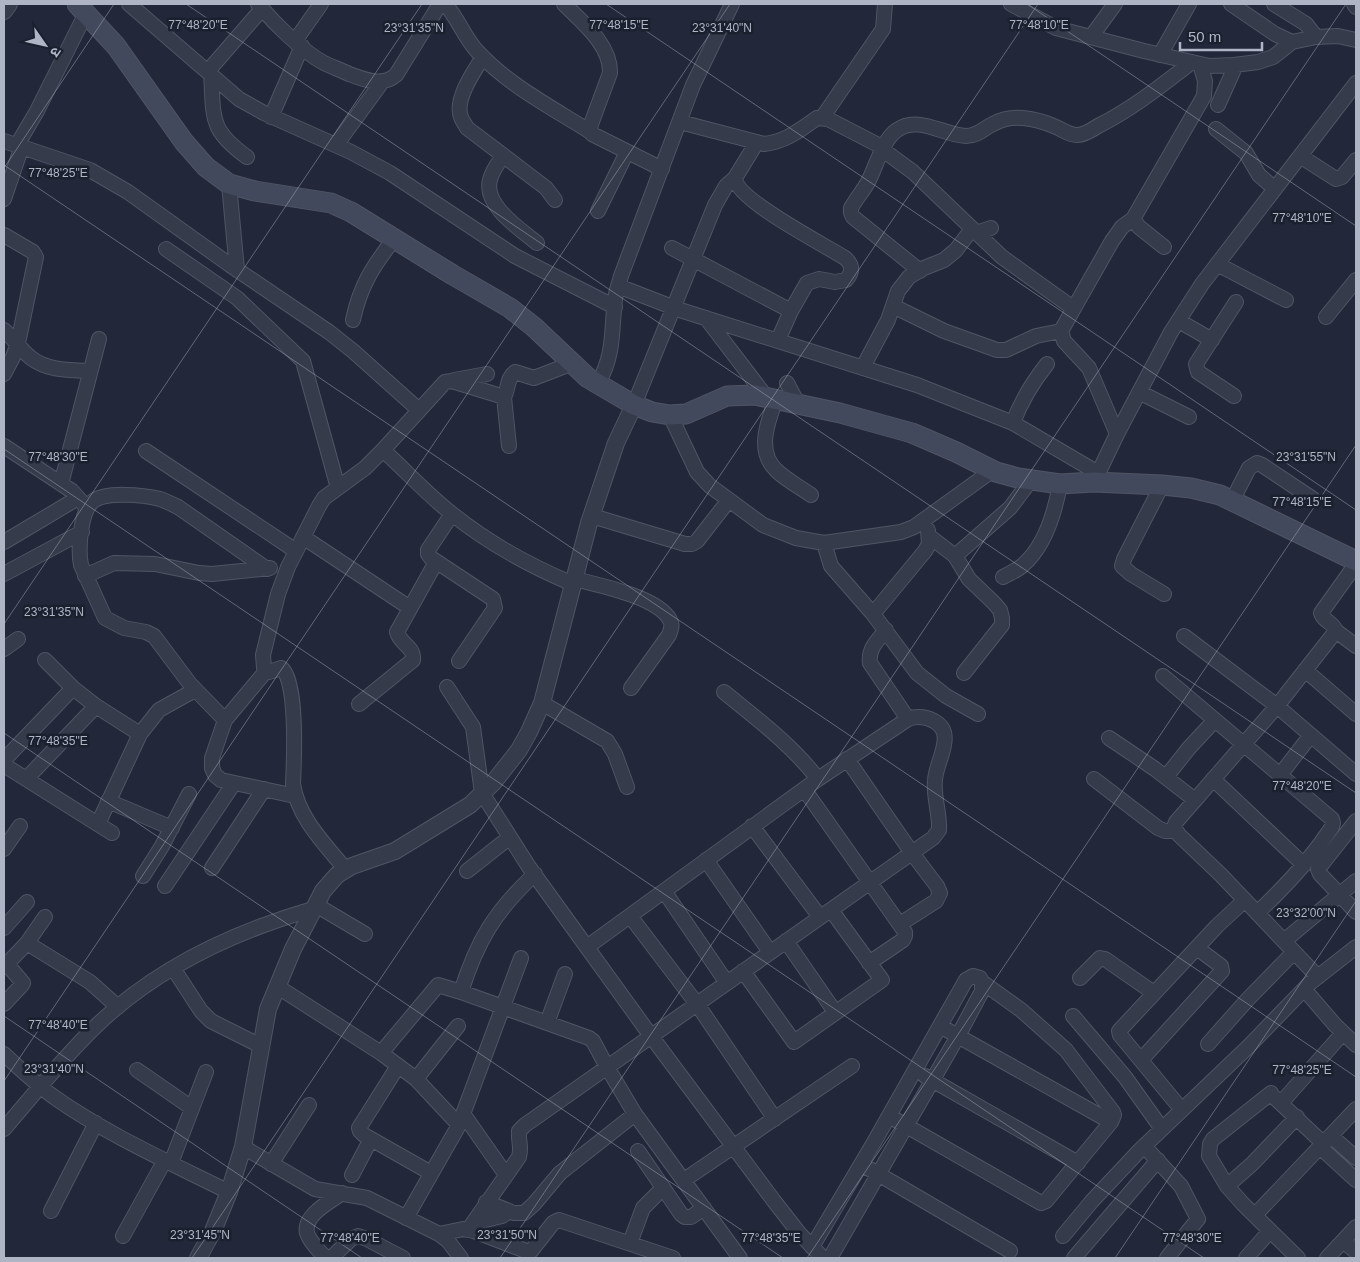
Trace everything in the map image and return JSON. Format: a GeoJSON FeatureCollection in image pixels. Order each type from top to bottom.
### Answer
{"type":"FeatureCollection","features":[{"type":"Feature","properties":{"kind":"main road"},"geometry":{"type":"LineString","coordinates":[[81,9],[116,46],[184,142],[206,166],[229,184],[255,191],[331,203],[350,212],[510,308],[588,378],[634,405],[652,412],[670,415],[686,414],[727,396],[754,395],[869,420],[912,434],[956,452],[992,470],[1018,478],[1060,484],[1096,477],[1205,491],[1232,500],[1356,562]]}},
{"type":"Feature","properties":{"kind":"street"},"geometry":{"type":"LineString","coordinates":[[4,11],[10,4]]}},
{"type":"Feature","properties":{"kind":"street"},"geometry":{"type":"LineString","coordinates":[[129,4],[239,99],[271,117],[336,145],[390,173],[515,256],[615,307]]}},
{"type":"Feature","properties":{"kind":"street"},"geometry":{"type":"LineString","coordinates":[[271,117],[298,44],[321,4]]}},
{"type":"Feature","properties":{"kind":"street"},"geometry":{"type":"LineString","coordinates":[[247,157],[230,146],[216,126],[213,116],[210,72],[260,6],[298,44],[323,62],[361,78],[382,82],[389,81],[396,75],[440,4]]}},
{"type":"Feature","properties":{"kind":"street"},"geometry":{"type":"LineString","coordinates":[[445,4],[468,39],[498,71],[526,92],[592,134],[662,169]]}},
{"type":"Feature","properties":{"kind":"street"},"geometry":{"type":"LineString","coordinates":[[564,4],[596,36],[610,66],[610,73],[590,131]]}},
{"type":"Feature","properties":{"kind":"street"},"geometry":{"type":"LineString","coordinates":[[598,384],[610,355],[618,286],[699,72],[732,4]]}},
{"type":"Feature","properties":{"kind":"street"},"geometry":{"type":"LineString","coordinates":[[822,118],[883,29],[885,4]]}},
{"type":"Feature","properties":{"kind":"street"},"geometry":{"type":"LineString","coordinates":[[1011,4],[1056,28],[1209,66],[1258,62],[1273,57],[1292,42],[1316,37],[1338,36],[1356,40]]}},
{"type":"Feature","properties":{"kind":"street"},"geometry":{"type":"LineString","coordinates":[[1091,37],[1115,4]]}},
{"type":"Feature","properties":{"kind":"street"},"geometry":{"type":"LineString","coordinates":[[1160,55],[1189,4]]}},
{"type":"Feature","properties":{"kind":"street"},"geometry":{"type":"LineString","coordinates":[[1231,4],[1251,10],[1275,34],[1292,42]]}},
{"type":"Feature","properties":{"kind":"street"},"geometry":{"type":"LineString","coordinates":[[1274,4],[1306,24],[1316,37]]}},
{"type":"Feature","properties":{"kind":"street"},"geometry":{"type":"LineString","coordinates":[[4,199],[14,144],[41,103],[81,9]]}},
{"type":"Feature","properties":{"kind":"street"},"geometry":{"type":"LineString","coordinates":[[483,57],[460,100],[460,115],[466,128],[546,188],[555,200]]}},
{"type":"Feature","properties":{"kind":"street"},"geometry":{"type":"LineString","coordinates":[[920,270],[850,213],[851,208],[868,182],[888,139],[896,130],[910,123],[967,136],[975,135],[993,124],[1008,119],[1022,118],[1039,120],[1068,134],[1084,134],[1141,100],[1196,63]]}},
{"type":"Feature","properties":{"kind":"street"},"geometry":{"type":"LineString","coordinates":[[1116,434],[1089,368],[1064,341],[1061,331],[1112,241],[1122,227],[1133,219],[1204,96],[1205,81],[1196,63]]}},
{"type":"Feature","properties":{"kind":"street"},"geometry":{"type":"LineString","coordinates":[[1218,105],[1236,65]]}},
{"type":"Feature","properties":{"kind":"street"},"geometry":{"type":"LineString","coordinates":[[336,145],[382,82]]}},
{"type":"Feature","properties":{"kind":"street"},"geometry":{"type":"LineString","coordinates":[[618,286],[674,308],[917,385],[1013,422],[1096,477],[1116,434],[1139,392],[1179,320],[1202,284],[1356,84]]}},
{"type":"Feature","properties":{"kind":"street"},"geometry":{"type":"LineString","coordinates":[[680,122],[764,144],[776,143],[789,137],[817,118],[822,118],[884,149],[913,172],[974,232],[1015,268],[1073,308]]}},
{"type":"Feature","properties":{"kind":"street"},"geometry":{"type":"LineString","coordinates":[[1216,129],[1246,153],[1259,175],[1275,189]]}},
{"type":"Feature","properties":{"kind":"street"},"geometry":{"type":"LineString","coordinates":[[198,1258],[213,1231],[229,1192],[242,1147],[268,1009],[293,949],[323,891],[337,876],[352,866],[395,851],[470,805],[508,766],[529,732],[542,703],[592,516],[616,443],[634,405],[720,194],[735,178],[757,142]]}},
{"type":"Feature","properties":{"kind":"street"},"geometry":{"type":"LineString","coordinates":[[14,144],[90,170],[128,192],[237,270],[329,332],[419,410]]}},
{"type":"Feature","properties":{"kind":"street"},"geometry":{"type":"LineString","coordinates":[[598,211],[627,152]]}},
{"type":"Feature","properties":{"kind":"street"},"geometry":{"type":"LineString","coordinates":[[503,156],[489,181],[492,198],[499,210],[537,243]]}},
{"type":"Feature","properties":{"kind":"street"},"geometry":{"type":"LineString","coordinates":[[1300,156],[1336,179],[1342,177],[1355,164]]}},
{"type":"Feature","properties":{"kind":"street"},"geometry":{"type":"LineString","coordinates":[[735,178],[737,185],[767,211],[850,262],[852,268],[851,274],[846,280],[835,282],[819,279],[807,284],[800,293],[778,340]]}},
{"type":"Feature","properties":{"kind":"street"},"geometry":{"type":"LineString","coordinates":[[229,184],[237,270]]}},
{"type":"Feature","properties":{"kind":"street"},"geometry":{"type":"LineString","coordinates":[[1133,219],[1139,227],[1164,247]]}},
{"type":"Feature","properties":{"kind":"street"},"geometry":{"type":"LineString","coordinates":[[863,367],[893,306],[898,291],[909,278],[920,270],[944,260],[974,232],[992,228]]}},
{"type":"Feature","properties":{"kind":"street"},"geometry":{"type":"LineString","coordinates":[[4,235],[33,252],[36,257],[18,343],[4,374]]}},
{"type":"Feature","properties":{"kind":"street"},"geometry":{"type":"LineString","coordinates":[[353,320],[356,303],[366,278],[394,239]]}},
{"type":"Feature","properties":{"kind":"street"},"geometry":{"type":"LineString","coordinates":[[672,248],[791,311]]}},
{"type":"Feature","properties":{"kind":"street"},"geometry":{"type":"LineString","coordinates":[[166,249],[237,298],[303,361],[338,488]]}},
{"type":"Feature","properties":{"kind":"street"},"geometry":{"type":"LineString","coordinates":[[1217,264],[1286,300]]}},
{"type":"Feature","properties":{"kind":"street"},"geometry":{"type":"LineString","coordinates":[[1326,317],[1356,280]]}},
{"type":"Feature","properties":{"kind":"street"},"geometry":{"type":"LineString","coordinates":[[1234,396],[1198,372],[1196,364],[1236,302]]}},
{"type":"Feature","properties":{"kind":"street"},"geometry":{"type":"LineString","coordinates":[[893,306],[944,331],[997,350],[1006,350],[1036,336],[1061,331]]}},
{"type":"Feature","properties":{"kind":"street"},"geometry":{"type":"LineString","coordinates":[[706,318],[771,399],[766,427],[766,452],[775,469],[811,495]]}},
{"type":"Feature","properties":{"kind":"street"},"geometry":{"type":"LineString","coordinates":[[1179,320],[1212,340]]}},
{"type":"Feature","properties":{"kind":"street"},"geometry":{"type":"LineString","coordinates":[[4,330],[29,356],[42,365],[51,368],[90,371]]}},
{"type":"Feature","properties":{"kind":"street"},"geometry":{"type":"LineString","coordinates":[[61,484],[99,339]]}},
{"type":"Feature","properties":{"kind":"street"},"geometry":{"type":"LineString","coordinates":[[510,446],[504,398],[506,396],[507,382],[515,372],[534,378],[573,363]]}},
{"type":"Feature","properties":{"kind":"street"},"geometry":{"type":"LineString","coordinates":[[1013,422],[1029,388],[1047,364]]}},
{"type":"Feature","properties":{"kind":"street"},"geometry":{"type":"LineString","coordinates":[[266,671],[263,655],[278,594],[296,550],[324,498],[365,468],[384,450],[445,382],[487,374]]}},
{"type":"Feature","properties":{"kind":"street"},"geometry":{"type":"LineString","coordinates":[[452,381],[504,398]]}},
{"type":"Feature","properties":{"kind":"street"},"geometry":{"type":"LineString","coordinates":[[787,383],[798,404]]}},
{"type":"Feature","properties":{"kind":"street"},"geometry":{"type":"LineString","coordinates":[[1139,392],[1189,417]]}},
{"type":"Feature","properties":{"kind":"street"},"geometry":{"type":"LineString","coordinates":[[670,415],[698,472],[710,486],[763,525],[796,538],[824,543],[902,532],[926,519],[992,470]]}},
{"type":"Feature","properties":{"kind":"street"},"geometry":{"type":"LineString","coordinates":[[4,446],[72,491],[83,503],[80,556],[85,576],[105,618],[124,628],[146,632],[154,636],[195,690],[225,720]]}},
{"type":"Feature","properties":{"kind":"street"},"geometry":{"type":"LineString","coordinates":[[384,450],[452,514],[520,559],[574,582],[624,592],[640,598],[666,614],[671,620],[670,634],[631,688]]}},
{"type":"Feature","properties":{"kind":"street"},"geometry":{"type":"LineString","coordinates":[[146,452],[296,550]]}},
{"type":"Feature","properties":{"kind":"street"},"geometry":{"type":"LineString","coordinates":[[1232,500],[1249,468],[1257,463],[1313,499]]}},
{"type":"Feature","properties":{"kind":"street"},"geometry":{"type":"LineString","coordinates":[[955,556],[1010,508],[1031,480]]}},
{"type":"Feature","properties":{"kind":"street"},"geometry":{"type":"LineString","coordinates":[[1003,577],[1022,567],[1032,557],[1040,544],[1051,519],[1060,484]]}},
{"type":"Feature","properties":{"kind":"street"},"geometry":{"type":"LineString","coordinates":[[1162,485],[1122,566],[1131,574],[1164,594]]}},
{"type":"Feature","properties":{"kind":"street"},"geometry":{"type":"LineString","coordinates":[[4,542],[83,503],[124,495],[161,499],[178,507],[267,568]]}},
{"type":"Feature","properties":{"kind":"street"},"geometry":{"type":"LineString","coordinates":[[592,516],[685,544],[692,544],[697,541],[729,500]]}},
{"type":"Feature","properties":{"kind":"street"},"geometry":{"type":"LineString","coordinates":[[452,514],[428,550],[428,554],[436,562],[493,599],[496,608],[458,661]]}},
{"type":"Feature","properties":{"kind":"street"},"geometry":{"type":"LineString","coordinates":[[873,614],[929,544],[926,519]]}},
{"type":"Feature","properties":{"kind":"street"},"geometry":{"type":"LineString","coordinates":[[4,574],[82,532]]}},
{"type":"Feature","properties":{"kind":"street"},"geometry":{"type":"LineString","coordinates":[[929,536],[955,556],[969,579],[1000,610],[1002,625],[964,672]]}},
{"type":"Feature","properties":{"kind":"street"},"geometry":{"type":"LineString","coordinates":[[304,537],[410,608]]}},
{"type":"Feature","properties":{"kind":"street"},"geometry":{"type":"LineString","coordinates":[[824,543],[827,559],[831,566],[886,630],[917,673],[946,696],[978,714]]}},
{"type":"Feature","properties":{"kind":"street"},"geometry":{"type":"LineString","coordinates":[[359,704],[412,660],[414,655],[412,651],[398,637],[397,632],[436,562]]}},
{"type":"Feature","properties":{"kind":"street"},"geometry":{"type":"LineString","coordinates":[[1356,562],[1321,613],[1322,617],[1336,628],[1336,631],[1356,646]]}},
{"type":"Feature","properties":{"kind":"street"},"geometry":{"type":"LineString","coordinates":[[85,576],[114,563],[155,564],[212,574],[288,567]]}},
{"type":"Feature","properties":{"kind":"street"},"geometry":{"type":"LineString","coordinates":[[886,630],[872,648],[869,655],[870,663],[908,719]]}},
{"type":"Feature","properties":{"kind":"street"},"geometry":{"type":"LineString","coordinates":[[1318,977],[1174,827],[1176,822],[1277,706],[1336,631]]}},
{"type":"Feature","properties":{"kind":"street"},"geometry":{"type":"LineString","coordinates":[[1184,636],[1277,706],[1356,774]]}},
{"type":"Feature","properties":{"kind":"street"},"geometry":{"type":"LineString","coordinates":[[4,650],[18,639]]}},
{"type":"Feature","properties":{"kind":"street"},"geometry":{"type":"LineString","coordinates":[[45,660],[96,706],[140,734]]}},
{"type":"Feature","properties":{"kind":"street"},"geometry":{"type":"LineString","coordinates":[[295,796],[221,780],[215,775],[212,768],[212,758],[229,713],[266,671],[269,672],[281,668],[286,672],[294,710],[293,784],[295,796],[307,820],[346,870]]}},
{"type":"Feature","properties":{"kind":"street"},"geometry":{"type":"LineString","coordinates":[[1305,670],[1356,714]]}},
{"type":"Feature","properties":{"kind":"street"},"geometry":{"type":"LineString","coordinates":[[1163,676],[1332,819],[1333,823],[1329,833],[1282,890],[1257,913]]}},
{"type":"Feature","properties":{"kind":"street"},"geometry":{"type":"LineString","coordinates":[[447,687],[473,727],[482,793],[534,874],[651,1036],[799,1233],[823,1258]]}},
{"type":"Feature","properties":{"kind":"street"},"geometry":{"type":"LineString","coordinates":[[74,688],[4,759],[26,779],[112,833]]}},
{"type":"Feature","properties":{"kind":"street"},"geometry":{"type":"LineString","coordinates":[[98,824],[140,734],[159,710],[195,690]]}},
{"type":"Feature","properties":{"kind":"street"},"geometry":{"type":"LineString","coordinates":[[724,692],[787,744],[818,779]]}},
{"type":"Feature","properties":{"kind":"street"},"geometry":{"type":"LineString","coordinates":[[542,703],[607,741],[615,754],[627,787]]}},
{"type":"Feature","properties":{"kind":"street"},"geometry":{"type":"LineString","coordinates":[[26,779],[96,706]]}},
{"type":"Feature","properties":{"kind":"street"},"geometry":{"type":"LineString","coordinates":[[468,1228],[518,1157],[522,1148],[518,1138],[519,1131],[933,838],[939,830],[934,782],[937,764],[946,741],[944,731],[936,722],[925,717],[916,716],[908,719],[804,788],[587,947]]}},
{"type":"Feature","properties":{"kind":"street"},"geometry":{"type":"LineString","coordinates":[[1166,777],[1215,720]]}},
{"type":"Feature","properties":{"kind":"street"},"geometry":{"type":"LineString","coordinates":[[1280,775],[1311,735]]}},
{"type":"Feature","properties":{"kind":"street"},"geometry":{"type":"LineString","coordinates":[[1109,738],[1166,777],[1195,800]]}},
{"type":"Feature","properties":{"kind":"street"},"geometry":{"type":"LineString","coordinates":[[847,759],[937,886],[940,893],[940,897],[936,901],[900,924]]}},
{"type":"Feature","properties":{"kind":"street"},"geometry":{"type":"LineString","coordinates":[[1094,779],[1158,828],[1165,831],[1176,831]]}},
{"type":"Feature","properties":{"kind":"street"},"geometry":{"type":"LineString","coordinates":[[1213,779],[1304,864]]}},
{"type":"Feature","properties":{"kind":"street"},"geometry":{"type":"LineString","coordinates":[[165,886],[234,783]]}},
{"type":"Feature","properties":{"kind":"street"},"geometry":{"type":"LineString","coordinates":[[804,788],[905,932],[903,940],[870,963]]}},
{"type":"Feature","properties":{"kind":"street"},"geometry":{"type":"LineString","coordinates":[[212,868],[264,790]]}},
{"type":"Feature","properties":{"kind":"street"},"geometry":{"type":"LineString","coordinates":[[144,876],[189,794]]}},
{"type":"Feature","properties":{"kind":"street"},"geometry":{"type":"LineString","coordinates":[[108,801],[172,828]]}},
{"type":"Feature","properties":{"kind":"street"},"geometry":{"type":"LineString","coordinates":[[1356,821],[1335,853],[1319,866],[1318,871],[1356,912]]}},
{"type":"Feature","properties":{"kind":"street"},"geometry":{"type":"LineString","coordinates":[[4,849],[20,826]]}},
{"type":"Feature","properties":{"kind":"street"},"geometry":{"type":"LineString","coordinates":[[743,972],[794,1042],[882,980],[870,963],[752,826]]}},
{"type":"Feature","properties":{"kind":"street"},"geometry":{"type":"LineString","coordinates":[[467,871],[510,837]]}},
{"type":"Feature","properties":{"kind":"street"},"geometry":{"type":"LineString","coordinates":[[706,860],[770,952]]}},
{"type":"Feature","properties":{"kind":"street"},"geometry":{"type":"LineString","coordinates":[[461,992],[469,965],[486,931],[496,915],[534,874]]}},
{"type":"Feature","properties":{"kind":"street"},"geometry":{"type":"LineString","coordinates":[[1284,941],[1356,881]]}},
{"type":"Feature","properties":{"kind":"street"},"geometry":{"type":"LineString","coordinates":[[664,891],[726,983]]}},
{"type":"Feature","properties":{"kind":"street"},"geometry":{"type":"LineString","coordinates":[[1182,1110],[1120,1035],[1119,1030],[1244,900]]}},
{"type":"Feature","properties":{"kind":"street"},"geometry":{"type":"LineString","coordinates":[[4,928],[27,902]]}},
{"type":"Feature","properties":{"kind":"street"},"geometry":{"type":"LineString","coordinates":[[4,1129],[67,1055],[96,1026],[118,1007],[174,968],[198,954],[274,920],[315,907],[365,934]]}},
{"type":"Feature","properties":{"kind":"street"},"geometry":{"type":"LineString","coordinates":[[630,916],[697,1004],[775,1119]]}},
{"type":"Feature","properties":{"kind":"street"},"geometry":{"type":"LineString","coordinates":[[4,1004],[23,983],[5,965],[27,943],[44,917]]}},
{"type":"Feature","properties":{"kind":"street"},"geometry":{"type":"LineString","coordinates":[[786,942],[835,1012]]}},
{"type":"Feature","properties":{"kind":"street"},"geometry":{"type":"LineString","coordinates":[[27,943],[90,982],[118,1007]]}},
{"type":"Feature","properties":{"kind":"street"},"geometry":{"type":"LineString","coordinates":[[1063,1236],[1144,1146],[1249,1046],[1304,989],[1356,947]]}},
{"type":"Feature","properties":{"kind":"street"},"geometry":{"type":"LineString","coordinates":[[1141,1060],[1222,971],[1221,966],[1197,948]]}},
{"type":"Feature","properties":{"kind":"street"},"geometry":{"type":"LineString","coordinates":[[1208,1044],[1248,999],[1294,952]]}},
{"type":"Feature","properties":{"kind":"street"},"geometry":{"type":"LineString","coordinates":[[406,1218],[461,1120],[521,958]]}},
{"type":"Feature","properties":{"kind":"street"},"geometry":{"type":"LineString","coordinates":[[1080,978],[1096,960],[1100,958],[1105,959],[1154,993]]}},
{"type":"Feature","properties":{"kind":"street"},"geometry":{"type":"LineString","coordinates":[[174,968],[201,1012],[211,1021],[261,1046]]}},
{"type":"Feature","properties":{"kind":"street"},"geometry":{"type":"LineString","coordinates":[[547,1023],[565,974]]}},
{"type":"Feature","properties":{"kind":"street"},"geometry":{"type":"LineString","coordinates":[[812,1247],[889,1116],[916,1071],[966,980],[973,976],[980,978],[982,982],[1021,1010],[1066,1050],[1114,1115],[1111,1122],[1078,1163],[1046,1201],[1042,1203],[889,1116]]}},
{"type":"Feature","properties":{"kind":"street"},"geometry":{"type":"LineString","coordinates":[[830,1258],[958,1036],[982,991],[982,982]]}},
{"type":"Feature","properties":{"kind":"street"},"geometry":{"type":"LineString","coordinates":[[381,1052],[438,985],[589,1038],[593,1041],[635,1114],[740,1258]]}},
{"type":"Feature","properties":{"kind":"street"},"geometry":{"type":"LineString","coordinates":[[278,987],[381,1052],[416,1079],[461,1120],[506,1175]]}},
{"type":"Feature","properties":{"kind":"street"},"geometry":{"type":"LineString","coordinates":[[1304,989],[1356,1045]]}},
{"type":"Feature","properties":{"kind":"street"},"geometry":{"type":"LineString","coordinates":[[1073,1016],[1130,1084],[1162,1129]]}},
{"type":"Feature","properties":{"kind":"street"},"geometry":{"type":"LineString","coordinates":[[416,1079],[458,1026]]}},
{"type":"Feature","properties":{"kind":"street"},"geometry":{"type":"LineString","coordinates":[[940,1026],[1111,1122]]}},
{"type":"Feature","properties":{"kind":"street"},"geometry":{"type":"LineString","coordinates":[[1298,1258],[1227,1186],[1209,1156],[1210,1144],[1272,1095],[1343,1033]]}},
{"type":"Feature","properties":{"kind":"street"},"geometry":{"type":"LineString","coordinates":[[4,1054],[40,1087],[71,1108],[168,1162],[229,1192]]}},
{"type":"Feature","properties":{"kind":"street"},"geometry":{"type":"LineString","coordinates":[[398,1066],[358,1128],[371,1139],[431,1173]]}},
{"type":"Feature","properties":{"kind":"street"},"geometry":{"type":"LineString","coordinates":[[684,1180],[852,1066]]}},
{"type":"Feature","properties":{"kind":"street"},"geometry":{"type":"LineString","coordinates":[[137,1070],[192,1108]]}},
{"type":"Feature","properties":{"kind":"street"},"geometry":{"type":"LineString","coordinates":[[916,1071],[1078,1163]]}},
{"type":"Feature","properties":{"kind":"street"},"geometry":{"type":"LineString","coordinates":[[124,1236],[168,1162],[206,1072]]}},
{"type":"Feature","properties":{"kind":"street"},"geometry":{"type":"LineString","coordinates":[[1272,1095],[1325,1142],[1356,1180]]}},
{"type":"Feature","properties":{"kind":"street"},"geometry":{"type":"LineString","coordinates":[[272,1164],[308,1105]]}},
{"type":"Feature","properties":{"kind":"street"},"geometry":{"type":"LineString","coordinates":[[1255,1215],[1356,1109]]}},
{"type":"Feature","properties":{"kind":"street"},"geometry":{"type":"LineString","coordinates":[[486,1202],[514,1214],[524,1213],[560,1173],[635,1114]]}},
{"type":"Feature","properties":{"kind":"street"},"geometry":{"type":"LineString","coordinates":[[1227,1186],[1252,1164],[1297,1117]]}},
{"type":"Feature","properties":{"kind":"street"},"geometry":{"type":"LineString","coordinates":[[51,1211],[96,1123]]}},
{"type":"Feature","properties":{"kind":"street"},"geometry":{"type":"LineString","coordinates":[[352,1175],[371,1139]]}},
{"type":"Feature","properties":{"kind":"street"},"geometry":{"type":"LineString","coordinates":[[1325,1142],[1356,1158]]}},
{"type":"Feature","properties":{"kind":"street"},"geometry":{"type":"LineString","coordinates":[[1144,1146],[1181,1186],[1198,1219],[1167,1258]]}},
{"type":"Feature","properties":{"kind":"street"},"geometry":{"type":"LineString","coordinates":[[242,1147],[315,1189],[367,1198],[444,1238],[461,1258]]}},
{"type":"Feature","properties":{"kind":"street"},"geometry":{"type":"LineString","coordinates":[[638,1151],[685,1217],[691,1217],[704,1208]]}},
{"type":"Feature","properties":{"kind":"street"},"geometry":{"type":"LineString","coordinates":[[1074,1258],[1158,1160]]}},
{"type":"Feature","properties":{"kind":"street"},"geometry":{"type":"LineString","coordinates":[[861,1164],[1010,1251]]}},
{"type":"Feature","properties":{"kind":"street"},"geometry":{"type":"LineString","coordinates":[[630,1243],[643,1208],[663,1188]]}},
{"type":"Feature","properties":{"kind":"street"},"geometry":{"type":"LineString","coordinates":[[326,1258],[311,1241],[307,1232],[308,1222],[315,1213],[342,1194]]}},
{"type":"Feature","properties":{"kind":"street"},"geometry":{"type":"LineString","coordinates":[[444,1238],[502,1216],[509,1211]]}},
{"type":"Feature","properties":{"kind":"street"},"geometry":{"type":"LineString","coordinates":[[468,1228],[526,1251],[532,1250],[553,1223],[559,1220],[672,1258]]}},
{"type":"Feature","properties":{"kind":"street"},"geometry":{"type":"LineString","coordinates":[[1327,1258],[1356,1227]]}},
{"type":"Feature","properties":{"kind":"street"},"geometry":{"type":"LineString","coordinates":[[1246,1258],[1270,1231]]}},
{"type":"Feature","properties":{"kind":"street"},"geometry":{"type":"LineString","coordinates":[[331,1258],[358,1236],[403,1258]]}},
{"type":"Feature","properties":{"kind":"street"},"geometry":{"type":"LineString","coordinates":[[1343,1241],[1356,1252]]}}]}
